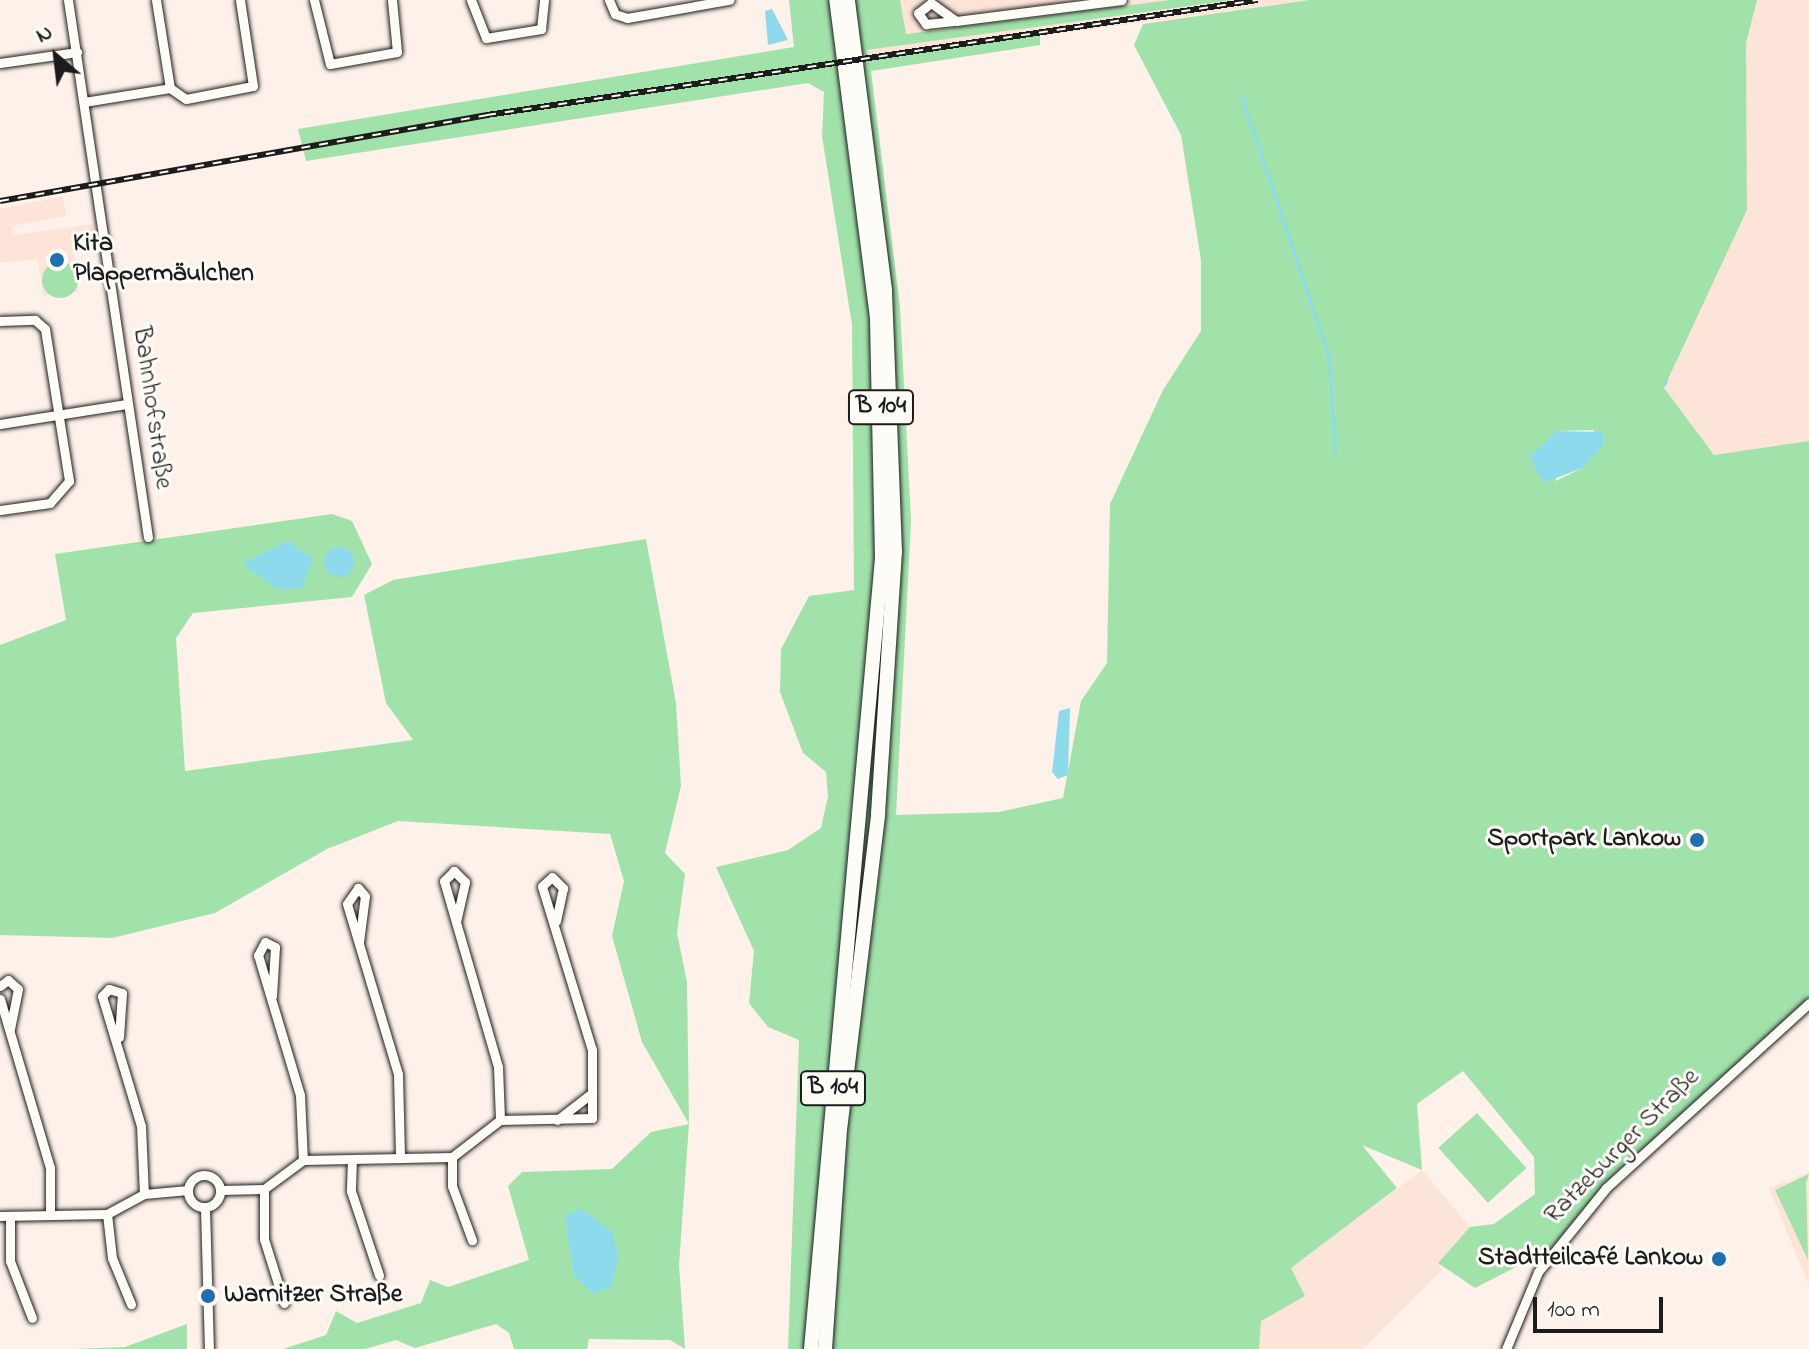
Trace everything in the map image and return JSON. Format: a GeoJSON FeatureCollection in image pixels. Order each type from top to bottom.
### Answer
{"type":"FeatureCollection","features":[{"type":"Feature","properties":{"kind":"highway","name":"B 104"},"geometry":{"type":"LineString","coordinates":[[811,1349],[870,821],[883,439],[877,318],[836,0]]}},
{"type":"Feature","properties":{"kind":"highway","name":"B 104"},"geometry":{"type":"LineString","coordinates":[[825,1349],[840,1130],[895,552],[894,404],[848,0]]}},
{"type":"Feature","properties":{"kind":"street","name":"Bahnhofstraße"},"geometry":{"type":"LineString","coordinates":[[68,0],[148,537]]}},
{"type":"Feature","properties":{"kind":"street"},"geometry":{"type":"LineString","coordinates":[[156,0],[170,88]]}},
{"type":"Feature","properties":{"kind":"street"},"geometry":{"type":"LineString","coordinates":[[84,102],[170,88],[186,99],[253,86],[240,0]]}},
{"type":"Feature","properties":{"kind":"street"},"geometry":{"type":"LineString","coordinates":[[314,0],[330,64],[397,52],[392,0]]}},
{"type":"Feature","properties":{"kind":"street"},"geometry":{"type":"LineString","coordinates":[[471,0],[486,38],[541,29],[544,0]]}},
{"type":"Feature","properties":{"kind":"street"},"geometry":{"type":"LineString","coordinates":[[609,0],[619,17],[679,5],[729,0]]}},
{"type":"Feature","properties":{"kind":"street"},"geometry":{"type":"LineString","coordinates":[[956,21],[1122,0]]}},
{"type":"Feature","properties":{"kind":"street"},"geometry":{"type":"LineString","coordinates":[[0,63],[77,52]]}},
{"type":"Feature","properties":{"kind":"street"},"geometry":{"type":"LineString","coordinates":[[0,321],[35,320],[45,329],[69,481],[64,495],[0,510]]}},
{"type":"Feature","properties":{"kind":"street"},"geometry":{"type":"LineString","coordinates":[[0,424],[126,404]]}},
{"type":"Feature","properties":{"kind":"street"},"geometry":{"type":"LineString","coordinates":[[456,922],[465,882],[454,871],[444,881],[498,1067],[500,1120]]}},
{"type":"Feature","properties":{"kind":"street"},"geometry":{"type":"LineString","coordinates":[[359,942],[365,896],[358,888],[347,904],[398,1074],[400,1158]]}},
{"type":"Feature","properties":{"kind":"street"},"geometry":{"type":"LineString","coordinates":[[32,1318],[10,1261],[5,1216],[107,1214],[144,1194],[188,1190],[203,1172],[221,1190],[264,1189],[303,1160],[452,1157],[500,1120],[592,1118],[592,1050],[556,921]]}},
{"type":"Feature","properties":{"kind":"street"},"geometry":{"type":"LineString","coordinates":[[272,996],[275,947],[265,942],[258,955],[300,1095],[303,1160]]}},
{"type":"Feature","properties":{"kind":"street"},"geometry":{"type":"LineString","coordinates":[[0,986],[8,980],[18,989],[10,1029]]}},
{"type":"Feature","properties":{"kind":"street"},"geometry":{"type":"LineString","coordinates":[[0,999],[50,1168],[50,1215]]}},
{"type":"Feature","properties":{"kind":"street","name":"Ratzeburger Straße"},"geometry":{"type":"LineString","coordinates":[[1506,1349],[1538,1272],[1606,1188],[1809,1003]]}},
{"type":"Feature","properties":{"kind":"street"},"geometry":{"type":"LineString","coordinates":[[119,1037],[141,1126],[144,1194]]}},
{"type":"Feature","properties":{"kind":"street"},"geometry":{"type":"LineString","coordinates":[[557,1120],[592,1093]]}},
{"type":"Feature","properties":{"kind":"street"},"geometry":{"type":"LineString","coordinates":[[452,1157],[452,1186],[472,1240]]}},
{"type":"Feature","properties":{"kind":"street"},"geometry":{"type":"LineString","coordinates":[[352,1159],[351,1191],[379,1275]]}},
{"type":"Feature","properties":{"kind":"street"},"geometry":{"type":"LineString","coordinates":[[264,1189],[264,1239],[284,1303]]}},
{"type":"Feature","properties":{"kind":"street"},"geometry":{"type":"LineString","coordinates":[[188,1190],[192,1203],[205,1208]]}},
{"type":"Feature","properties":{"kind":"street"},"geometry":{"type":"LineString","coordinates":[[209,1349],[205,1208],[221,1190]]}},
{"type":"Feature","properties":{"kind":"street"},"geometry":{"type":"LineString","coordinates":[[107,1214],[112,1258],[131,1304]]}},
{"type":"Feature","properties":{"kind":"shaded area"},"geometry":{"type":"Polygon","coordinates":[[[900,0],[1170,0],[905,34],[900,0]]]}},
{"type":"Feature","properties":{"kind":"shaded area"},"geometry":{"type":"Polygon","coordinates":[[[1233,0],[1309,0],[869,59],[867,50],[1233,0]]]}},
{"type":"Feature","properties":{"kind":"shaded area"},"geometry":{"type":"Polygon","coordinates":[[[1757,0],[1809,0],[1809,441],[1714,455],[1664,388],[1747,210],[1746,43],[1757,0]]]}},
{"type":"Feature","properties":{"kind":"shaded area","name":"Kita Plappermäulchen"},"geometry":{"type":"Polygon","coordinates":[[[63,196],[66,216],[12,226],[14,235],[93,224],[96,243],[73,247],[79,292],[43,296],[38,259],[0,263],[0,209],[63,196]]]}},
{"type":"Feature","properties":{"kind":"shaded area"},"geometry":{"type":"Polygon","coordinates":[[[1422,1170],[1470,1227],[1438,1263],[1442,1270],[1363,1349],[1259,1349],[1261,1321],[1291,1268],[1422,1170]]]}},
{"type":"Feature","properties":{"kind":"shaded area"},"geometry":{"type":"Polygon","coordinates":[[[1809,1172],[1809,1286],[1769,1188],[1809,1172]]]}},
{"type":"Feature","properties":{"kind":"green space"},"geometry":{"type":"Polygon","coordinates":[[[789,0],[900,0],[906,34],[1170,0],[1233,0],[867,50],[869,59],[1040,35],[1040,45],[871,71],[900,307],[911,521],[896,815],[999,812],[1063,798],[1081,701],[1107,663],[1110,504],[1163,390],[1201,331],[1201,260],[1181,135],[1134,45],[1143,24],[1309,0],[1757,0],[1746,43],[1747,210],[1664,388],[1714,455],[1809,441],[1809,1003],[1606,1188],[1555,1247],[1475,1288],[1438,1263],[1470,1227],[1494,1224],[1535,1194],[1534,1157],[1463,1071],[1417,1104],[1422,1170],[1362,1145],[1397,1188],[1291,1268],[1305,1296],[1261,1321],[1259,1349],[788,1349],[799,1040],[768,1027],[749,1003],[754,951],[716,867],[788,850],[821,828],[828,796],[826,772],[803,753],[780,692],[781,649],[809,596],[854,590],[852,325],[822,136],[824,92],[808,83],[306,161],[298,129],[794,47],[789,0]],[[1594,430],[1557,431],[1556,481],[1582,468],[1594,430]]]}},
{"type":"Feature","properties":{"kind":"green space"},"geometry":{"type":"Polygon","coordinates":[[[60,262],[73,267],[78,280],[73,293],[60,298],[47,293],[42,280],[47,267],[60,262]]]}},
{"type":"Feature","properties":{"kind":"green space"},"geometry":{"type":"Polygon","coordinates":[[[332,514],[352,521],[372,564],[352,597],[193,613],[176,638],[185,771],[413,740],[386,703],[364,595],[393,580],[646,539],[676,703],[681,786],[665,853],[685,874],[677,933],[687,982],[689,1124],[642,1042],[612,936],[624,881],[610,834],[398,821],[327,849],[215,913],[112,938],[0,935],[0,645],[66,620],[55,554],[332,514]]]}},
{"type":"Feature","properties":{"kind":"green space"},"geometry":{"type":"Polygon","coordinates":[[[1477,1113],[1527,1168],[1488,1203],[1438,1148],[1477,1113]]]}},
{"type":"Feature","properties":{"kind":"green space"},"geometry":{"type":"Polygon","coordinates":[[[689,1124],[679,1265],[685,1349],[670,1340],[589,1339],[587,1349],[514,1349],[509,1333],[496,1324],[415,1348],[396,1340],[365,1349],[283,1349],[326,1335],[336,1311],[357,1323],[421,1303],[430,1280],[448,1287],[529,1260],[508,1186],[522,1172],[612,1169],[651,1132],[689,1124]]]}},
{"type":"Feature","properties":{"kind":"green space"},"geometry":{"type":"Polygon","coordinates":[[[1809,1174],[1806,1183],[1808,1260],[1775,1190],[1809,1174]]]}},
{"type":"Feature","properties":{"kind":"green space"},"geometry":{"type":"Polygon","coordinates":[[[187,1324],[187,1349],[73,1349],[125,1347],[187,1324]]]}},
{"type":"Feature","properties":{"kind":"water"},"geometry":{"type":"Polygon","coordinates":[[[772,9],[788,40],[768,45],[765,11],[772,9]]]}},
{"type":"Feature","properties":{"kind":"water"},"geometry":{"type":"Polygon","coordinates":[[[1557,431],[1603,432],[1604,445],[1582,468],[1544,483],[1529,457],[1557,431]]]}},
{"type":"Feature","properties":{"kind":"water"},"geometry":{"type":"Polygon","coordinates":[[[287,541],[313,559],[302,588],[278,589],[242,564],[287,541]]]}},
{"type":"Feature","properties":{"kind":"water"},"geometry":{"type":"Polygon","coordinates":[[[339,547],[345,548],[353,556],[353,568],[345,576],[339,577],[333,576],[325,568],[324,562],[325,556],[333,548],[339,547]]]}},
{"type":"Feature","properties":{"kind":"water"},"geometry":{"type":"Polygon","coordinates":[[[1070,708],[1068,775],[1058,779],[1052,772],[1059,711],[1070,708]]]}},
{"type":"Feature","properties":{"kind":"water"},"geometry":{"type":"Polygon","coordinates":[[[580,1208],[612,1232],[619,1258],[611,1287],[593,1294],[574,1276],[565,1217],[580,1208]]]}},
{"type":"Feature","properties":{"kind":"waterway"},"geometry":{"type":"LineString","coordinates":[[1241,96],[1329,358],[1335,453]]}},
{"type":"Feature","properties":{"kind":"railway"},"geometry":{"type":"LineString","coordinates":[[0,201],[487,115],[1257,0]]}},
{"type":"Feature","properties":{"kind":"place","name":"Kita Plappermäulchen"},"geometry":{"type":"Point","coordinates":[57,260]}},
{"type":"Feature","properties":{"kind":"place","name":"Sportpark Lankow"},"geometry":{"type":"Point","coordinates":[1697,840]}},
{"type":"Feature","properties":{"kind":"place","name":"Stadtteilcafé Lankow"},"geometry":{"type":"Point","coordinates":[1719,1259]}},
{"type":"Feature","properties":{"kind":"place","name":"Warnitzer Straße"},"geometry":{"type":"Point","coordinates":[208,1296]}}]}
